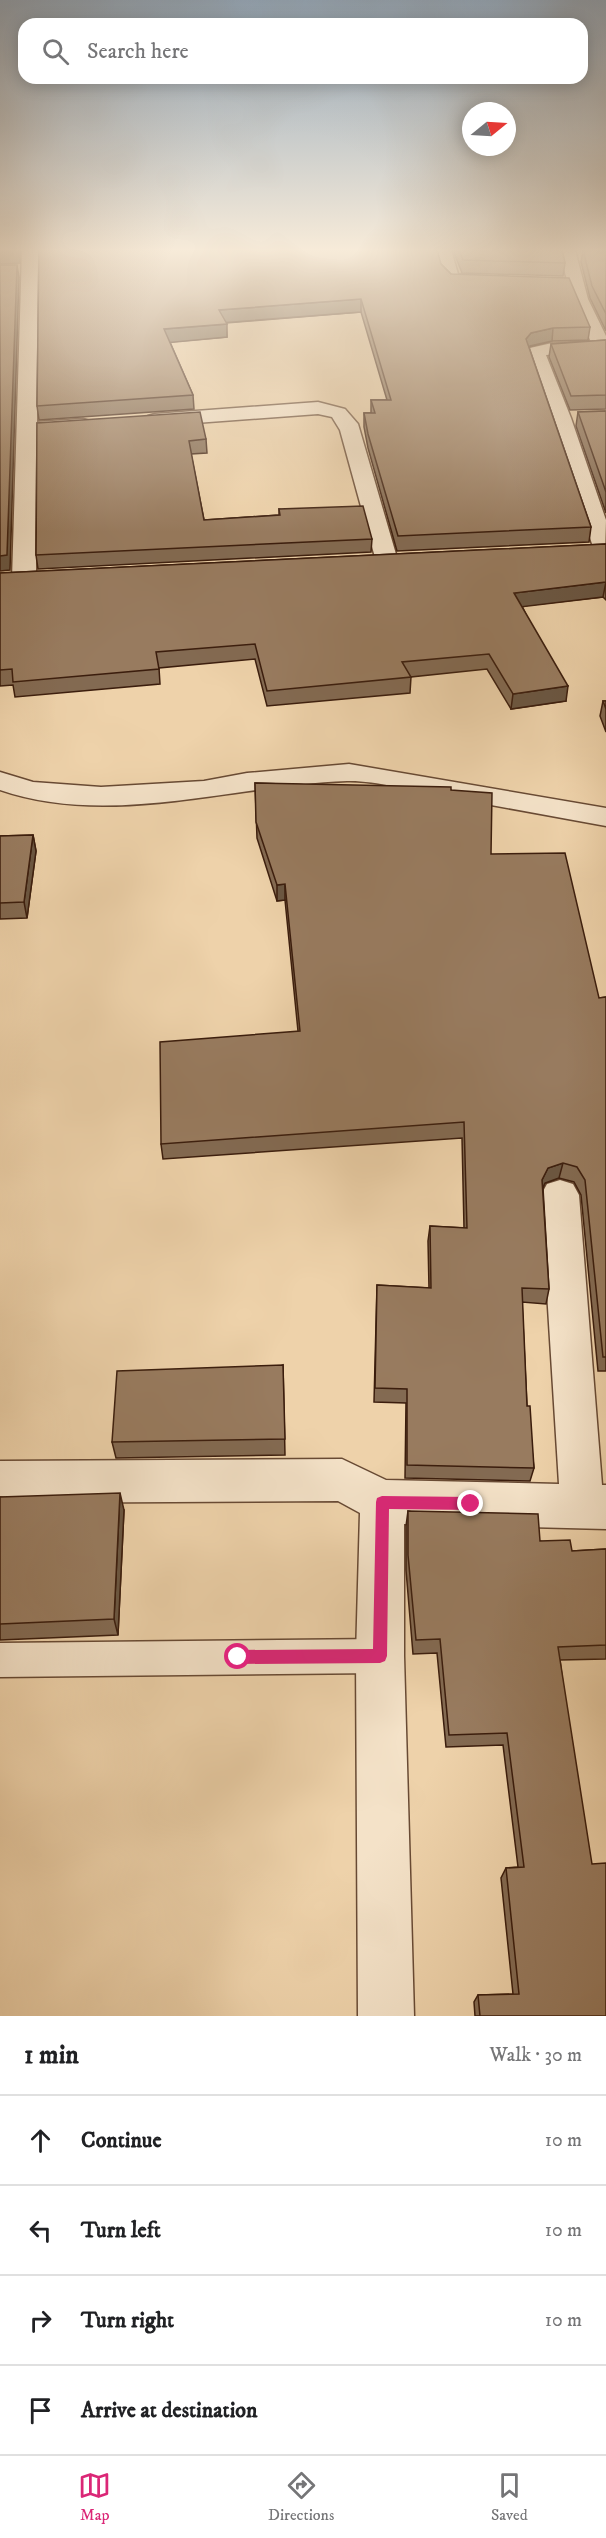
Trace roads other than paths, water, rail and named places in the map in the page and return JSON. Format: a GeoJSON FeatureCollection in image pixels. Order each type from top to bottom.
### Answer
{"type":"FeatureCollection","features":[{"type":"Feature","properties":{"kind":"street"},"geometry":{"type":"LineString","coordinates":[[23,344],[19,379],[27,429],[24,579]]}},
{"type":"Feature","properties":{"kind":"street"},"geometry":{"type":"LineString","coordinates":[[604,347],[552,348],[536,352],[539,366],[561,418],[605,550]]}},
{"type":"Feature","properties":{"kind":"street"},"geometry":{"type":"LineString","coordinates":[[135,421],[318,408],[336,410],[346,417],[387,561]]}},
{"type":"Feature","properties":{"kind":"street"},"geometry":{"type":"LineString","coordinates":[[561,418],[584,417]]}},
{"type":"Feature","properties":{"kind":"street"},"geometry":{"type":"LineString","coordinates":[[27,429],[99,424]]}},
{"type":"Feature","properties":{"kind":"street"},"geometry":{"type":"LineString","coordinates":[[0,781],[30,791],[101,796],[204,790],[247,782],[349,772],[606,817]]}},
{"type":"Feature","properties":{"kind":"street"},"geometry":{"type":"LineString","coordinates":[[0,1482],[342,1480],[382,1502],[594,1506],[560,1195]]}},
{"type":"Feature","properties":{"kind":"street"},"geometry":{"type":"LineString","coordinates":[[382,1502],[380,1656],[386,2016]]}},
{"type":"Feature","properties":{"kind":"lane"},"geometry":{"type":"LineString","coordinates":[[0,1660],[380,1656]]}}]}
